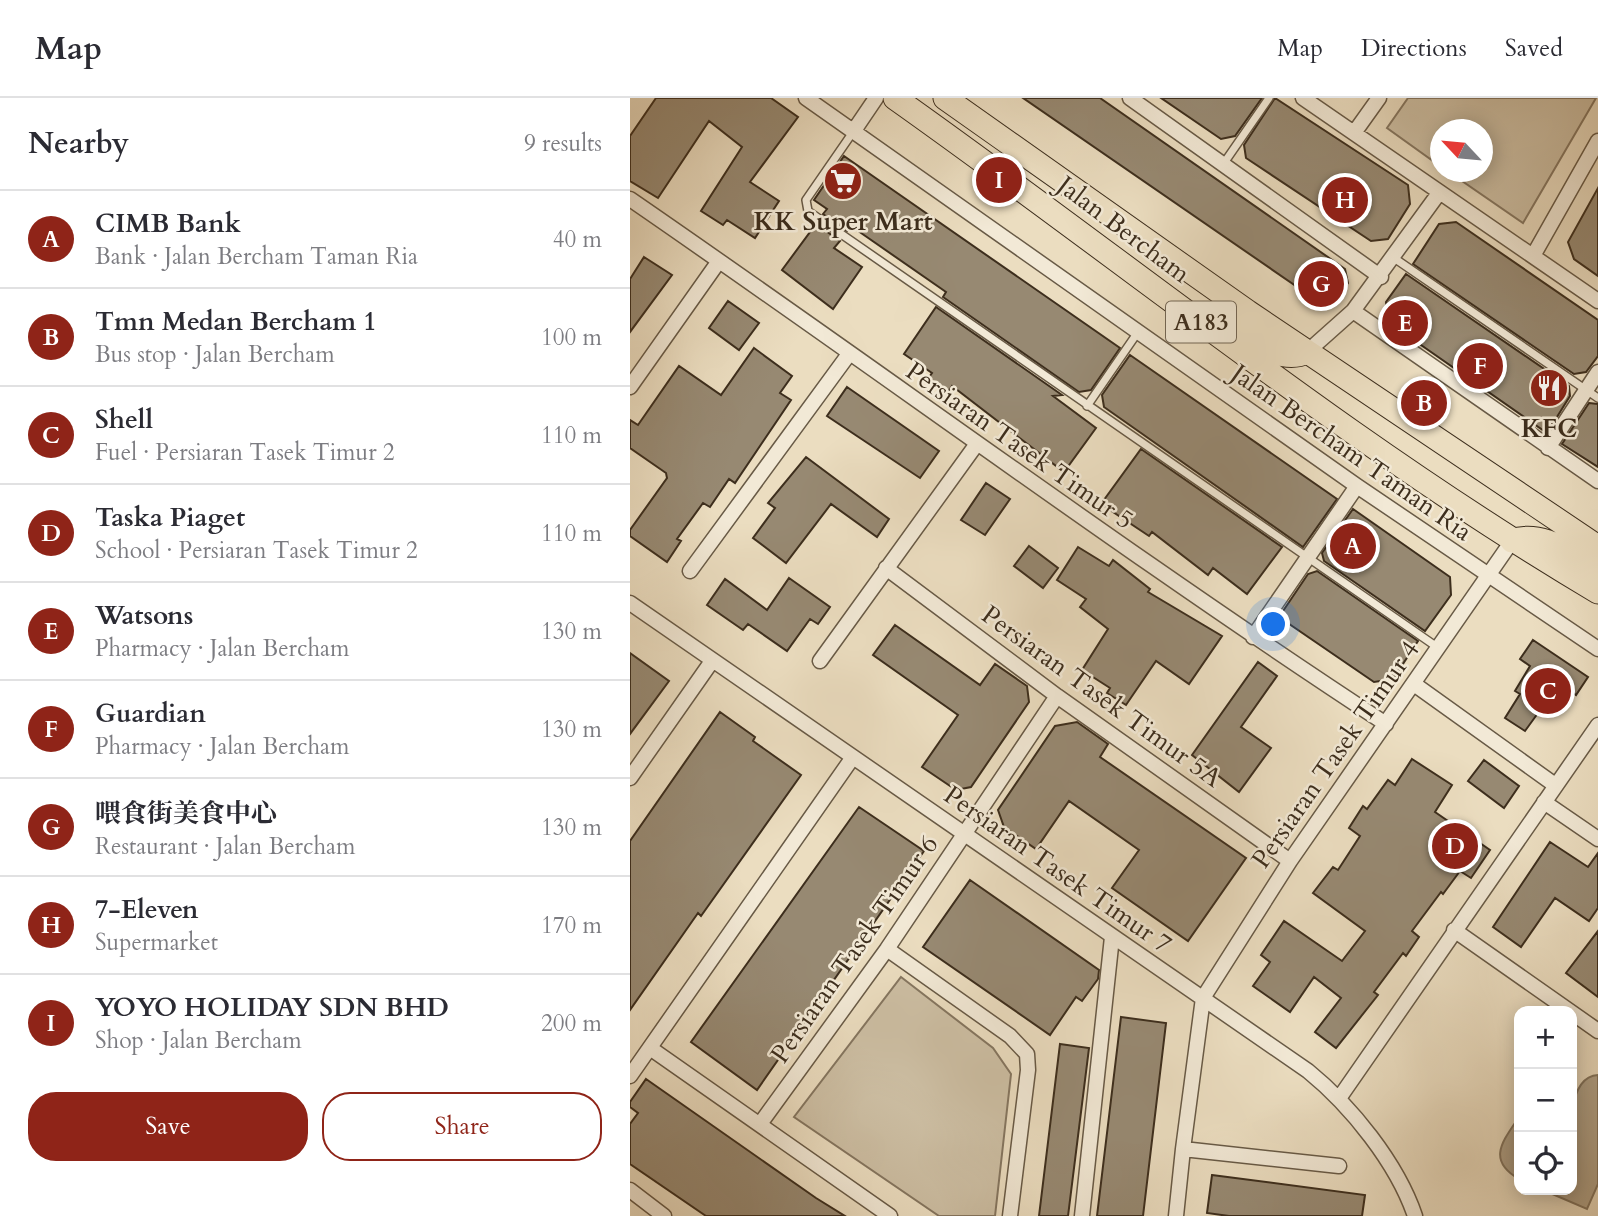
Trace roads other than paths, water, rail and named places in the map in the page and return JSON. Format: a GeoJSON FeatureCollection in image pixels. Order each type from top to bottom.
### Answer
{"type":"FeatureCollection","features":[{"type":"Feature","properties":{"kind":"main road","name":"Jalan Bercham"},"geometry":{"type":"LineString","coordinates":[[895,98],[1252,360],[1511,541],[1598,592]]}},
{"type":"Feature","properties":{"kind":"main road","name":"Jalan Bercham"},"geometry":{"type":"LineString","coordinates":[[945,98],[1307,352],[1598,547]]}},
{"type":"Feature","properties":{"kind":"main road"},"geometry":{"type":"LineString","coordinates":[[1126,265],[1163,278],[1269,350],[1291,357],[1307,352]]}},
{"type":"Feature","properties":{"kind":"main road"},"geometry":{"type":"LineString","coordinates":[[1511,541],[1533,536],[1598,568]]}},
{"type":"Feature","properties":{"kind":"street","name":"Jalan Bercham Taman Ria"},"geometry":{"type":"LineString","coordinates":[[806,98],[1486,576],[1598,649]]}},
{"type":"Feature","properties":{"kind":"street"},"geometry":{"type":"LineString","coordinates":[[853,132],[876,98]]}},
{"type":"Feature","properties":{"kind":"street"},"geometry":{"type":"LineString","coordinates":[[1130,98],[1381,277]]}},
{"type":"Feature","properties":{"kind":"street"},"geometry":{"type":"LineString","coordinates":[[1303,98],[1598,301]]}},
{"type":"Feature","properties":{"kind":"street"},"geometry":{"type":"LineString","coordinates":[[1354,133],[1380,98]]}},
{"type":"Feature","properties":{"kind":"street"},"geometry":{"type":"LineString","coordinates":[[1533,256],[1598,141]]}},
{"type":"Feature","properties":{"kind":"street"},"geometry":{"type":"LineString","coordinates":[[1307,352],[1353,311],[1381,277],[1439,193]]}},
{"type":"Feature","properties":{"kind":"street","name":"Persiaran Tasek Timur 5"},"geometry":{"type":"LineString","coordinates":[[630,200],[1253,637],[1386,724]]}},
{"type":"Feature","properties":{"kind":"street"},"geometry":{"type":"LineString","coordinates":[[630,387],[719,261]]}},
{"type":"Feature","properties":{"kind":"street"},"geometry":{"type":"LineString","coordinates":[[1353,311],[1598,481]]}},
{"type":"Feature","properties":{"kind":"street"},"geometry":{"type":"LineString","coordinates":[[690,571],[849,354]]}},
{"type":"Feature","properties":{"kind":"street"},"geometry":{"type":"LineString","coordinates":[[1548,448],[1592,394],[1598,372]]}},
{"type":"Feature","properties":{"kind":"street"},"geometry":{"type":"LineString","coordinates":[[820,661],[976,445]]}},
{"type":"Feature","properties":{"kind":"street"},"geometry":{"type":"LineString","coordinates":[[1253,637],[1357,486]]}},
{"type":"Feature","properties":{"kind":"street","name":"Persiaran Tasek Timur 4"},"geometry":{"type":"LineString","coordinates":[[1203,998],[1290,861],[1511,541]]}},
{"type":"Feature","properties":{"kind":"street","name":"Persiaran Tasek Timur 5A"},"geometry":{"type":"LineString","coordinates":[[886,568],[1057,696],[1290,861]]}},
{"type":"Feature","properties":{"kind":"street","name":"Persiaran Tasek Timur 7"},"geometry":{"type":"LineString","coordinates":[[630,603],[1276,1048],[1340,1097],[1407,1193],[1415,1216]]}},
{"type":"Feature","properties":{"kind":"street"},"geometry":{"type":"LineString","coordinates":[[630,778],[712,661]]}},
{"type":"Feature","properties":{"kind":"street"},"geometry":{"type":"LineString","coordinates":[[1414,684],[1555,785]]}},
{"type":"Feature","properties":{"kind":"street","name":"Persiaran Tasek Timur 6"},"geometry":{"type":"LineString","coordinates":[[760,1124],[887,949],[1057,696]]}},
{"type":"Feature","properties":{"kind":"street"},"geometry":{"type":"LineString","coordinates":[[1340,1097],[1598,725]]}},
{"type":"Feature","properties":{"kind":"street"},"geometry":{"type":"LineString","coordinates":[[630,1076],[853,758]]}},
{"type":"Feature","properties":{"kind":"street"},"geometry":{"type":"LineString","coordinates":[[1544,802],[1598,839]]}},
{"type":"Feature","properties":{"kind":"street"},"geometry":{"type":"LineString","coordinates":[[1454,930],[1598,1031]]}},
{"type":"Feature","properties":{"kind":"street"},"geometry":{"type":"LineString","coordinates":[[1082,1216],[1112,937]]}},
{"type":"Feature","properties":{"kind":"street"},"geometry":{"type":"LineString","coordinates":[[887,949],[1020,1042],[1027,1054],[1028,1070],[1010,1216]]}},
{"type":"Feature","properties":{"kind":"street"},"geometry":{"type":"LineString","coordinates":[[1176,1216],[1203,998]]}},
{"type":"Feature","properties":{"kind":"street"},"geometry":{"type":"LineString","coordinates":[[650,1048],[890,1216]]}},
{"type":"Feature","properties":{"kind":"street"},"geometry":{"type":"LineString","coordinates":[[1183,1149],[1339,1166]]}},
{"type":"Feature","properties":{"kind":"street"},"geometry":{"type":"LineString","coordinates":[[630,1190],[664,1216]]}},
{"type":"Feature","properties":{"kind":"lane"},"geometry":{"type":"LineString","coordinates":[[1224,163],[1269,98]]}},
{"type":"Feature","properties":{"kind":"lane"},"geometry":{"type":"LineString","coordinates":[[853,132],[806,200],[808,211],[1438,648]]}},
{"type":"Feature","properties":{"kind":"lane"},"geometry":{"type":"LineString","coordinates":[[1394,258],[1592,394]]}},
{"type":"Feature","properties":{"kind":"lane"},"geometry":{"type":"LineString","coordinates":[[1087,406],[1138,332]]}},
{"type":"Feature","properties":{"kind":"place","name":"YOYO HOLIDAY SDN BHD"},"geometry":{"type":"Point","coordinates":[999,180]}},
{"type":"Feature","properties":{"kind":"place","name":"KK Super Mart"},"geometry":{"type":"Point","coordinates":[843,181]}},
{"type":"Feature","properties":{"kind":"place","name":"7-Eleven"},"geometry":{"type":"Point","coordinates":[1345,200]}},
{"type":"Feature","properties":{"kind":"place","name":"喂食街美食中心"},"geometry":{"type":"Point","coordinates":[1321,284]}},
{"type":"Feature","properties":{"kind":"place","name":"Watsons"},"geometry":{"type":"Point","coordinates":[1405,323]}},
{"type":"Feature","properties":{"kind":"place","name":"Guardian"},"geometry":{"type":"Point","coordinates":[1480,366]}},
{"type":"Feature","properties":{"kind":"place","name":"KFC"},"geometry":{"type":"Point","coordinates":[1549,388]}},
{"type":"Feature","properties":{"kind":"place","name":"Tmn Medan Bercham 1"},"geometry":{"type":"Point","coordinates":[1424,403]}},
{"type":"Feature","properties":{"kind":"place","name":"CIMB Bank"},"geometry":{"type":"Point","coordinates":[1353,546]}},
{"type":"Feature","properties":{"kind":"place","name":"Shell"},"geometry":{"type":"Point","coordinates":[1548,691]}},
{"type":"Feature","properties":{"kind":"place","name":"Taska Piaget"},"geometry":{"type":"Point","coordinates":[1455,846]}}]}
